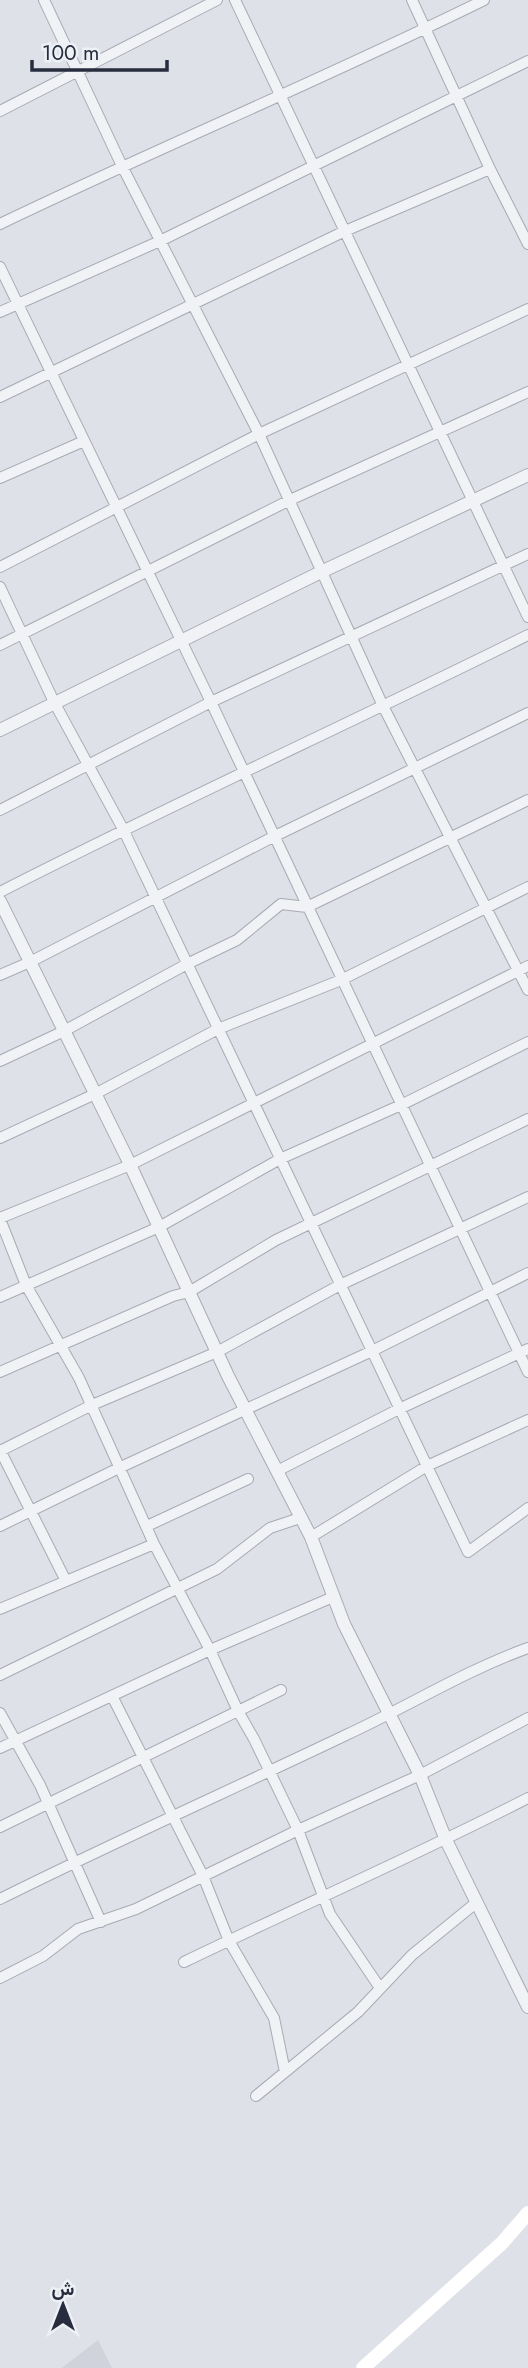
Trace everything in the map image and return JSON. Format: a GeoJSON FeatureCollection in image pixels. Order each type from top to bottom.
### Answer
{"type":"FeatureCollection","features":[{"type":"Feature","properties":{"kind":"main road"},"geometry":{"type":"LineString","coordinates":[[363,2368],[502,2243],[528,2213]]}},
{"type":"Feature","properties":{"kind":"street"},"geometry":{"type":"LineString","coordinates":[[44,0],[122,166],[259,433],[383,706],[486,908],[523,969],[528,990]]}},
{"type":"Feature","properties":{"kind":"street"},"geometry":{"type":"LineString","coordinates":[[0,111],[217,0]]}},
{"type":"Feature","properties":{"kind":"street"},"geometry":{"type":"LineString","coordinates":[[235,0],[528,617]]}},
{"type":"Feature","properties":{"kind":"street"},"geometry":{"type":"LineString","coordinates":[[412,0],[490,169],[523,223],[528,244]]}},
{"type":"Feature","properties":{"kind":"street"},"geometry":{"type":"LineString","coordinates":[[0,225],[484,0]]}},
{"type":"Feature","properties":{"kind":"street"},"geometry":{"type":"LineString","coordinates":[[0,312],[160,242],[528,62]]}},
{"type":"Feature","properties":{"kind":"street"},"geometry":{"type":"LineString","coordinates":[[0,397],[345,231],[490,169]]}},
{"type":"Feature","properties":{"kind":"street"},"geometry":{"type":"LineString","coordinates":[[0,267],[149,572],[460,1230],[490,1292],[524,1351],[528,1372]]}},
{"type":"Feature","properties":{"kind":"street"},"geometry":{"type":"LineString","coordinates":[[0,567],[259,433],[528,309]]}},
{"type":"Feature","properties":{"kind":"street"},"geometry":{"type":"LineString","coordinates":[[0,645],[290,500],[528,392]]}},
{"type":"Feature","properties":{"kind":"street"},"geometry":{"type":"LineString","coordinates":[[0,478],[84,441]]}},
{"type":"Feature","properties":{"kind":"street"},"geometry":{"type":"LineString","coordinates":[[0,730],[321,572],[528,475]]}},
{"type":"Feature","properties":{"kind":"street"},"geometry":{"type":"LineString","coordinates":[[0,810],[211,702],[528,554]]}},
{"type":"Feature","properties":{"kind":"street"},"geometry":{"type":"LineString","coordinates":[[0,587],[54,702],[123,829],[468,1552],[528,1508]]}},
{"type":"Feature","properties":{"kind":"street"},"geometry":{"type":"LineString","coordinates":[[0,892],[123,829],[528,635]]}},
{"type":"Feature","properties":{"kind":"street"},"geometry":{"type":"LineString","coordinates":[[0,975],[273,837],[528,713]]}},
{"type":"Feature","properties":{"kind":"street"},"geometry":{"type":"LineString","coordinates":[[0,1061],[64,1031],[237,940],[281,904],[307,907],[528,800]]}},
{"type":"Feature","properties":{"kind":"street"},"geometry":{"type":"LineString","coordinates":[[0,1138],[95,1094],[218,1029],[341,980],[528,887]]}},
{"type":"Feature","properties":{"kind":"street"},"geometry":{"type":"LineString","coordinates":[[0,901],[130,1165],[217,1352],[310,1537],[333,1597],[420,1775],[446,1840],[528,2007]]}},
{"type":"Feature","properties":{"kind":"street"},"geometry":{"type":"LineString","coordinates":[[380,1988],[330,1914],[298,1830],[210,1650],[154,1544],[92,1405],[26,1285],[0,1218],[130,1165],[523,969]]}},
{"type":"Feature","properties":{"kind":"street"},"geometry":{"type":"LineString","coordinates":[[0,1297],[159,1227],[280,1159],[401,1105],[528,1042]]}},
{"type":"Feature","properties":{"kind":"street"},"geometry":{"type":"LineString","coordinates":[[0,1372],[173,1296],[189,1292],[276,1240],[528,1119]]}},
{"type":"Feature","properties":{"kind":"street"},"geometry":{"type":"LineString","coordinates":[[66,1581],[0,1451],[92,1405],[217,1352],[340,1285],[528,1197]]}},
{"type":"Feature","properties":{"kind":"street"},"geometry":{"type":"LineString","coordinates":[[0,1526],[372,1351],[528,1273]]}},
{"type":"Feature","properties":{"kind":"street"},"geometry":{"type":"LineString","coordinates":[[277,1471],[399,1409],[524,1351]]}},
{"type":"Feature","properties":{"kind":"street"},"geometry":{"type":"LineString","coordinates":[[310,1537],[427,1466],[528,1420]]}},
{"type":"Feature","properties":{"kind":"street"},"geometry":{"type":"LineString","coordinates":[[147,1527],[248,1479]]}},
{"type":"Feature","properties":{"kind":"street"},"geometry":{"type":"LineString","coordinates":[[0,1675],[217,1569],[270,1528],[300,1518]]}},
{"type":"Feature","properties":{"kind":"street"},"geometry":{"type":"LineString","coordinates":[[0,1609],[154,1544]]}},
{"type":"Feature","properties":{"kind":"street"},"geometry":{"type":"LineString","coordinates":[[0,1748],[210,1650],[333,1597]]}},
{"type":"Feature","properties":{"kind":"street"},"geometry":{"type":"LineString","coordinates":[[0,1899],[74,1861],[389,1715],[487,1663],[528,1648]]}},
{"type":"Feature","properties":{"kind":"street"},"geometry":{"type":"LineString","coordinates":[[0,1827],[281,1689]]}},
{"type":"Feature","properties":{"kind":"street"},"geometry":{"type":"LineString","coordinates":[[112,1696],[203,1876],[229,1941],[274,2018],[285,2072]]}},
{"type":"Feature","properties":{"kind":"street"},"geometry":{"type":"LineString","coordinates":[[0,1713],[40,1785],[101,1922]]}},
{"type":"Feature","properties":{"kind":"street"},"geometry":{"type":"LineString","coordinates":[[0,1979],[43,1956],[78,1929],[136,1909],[298,1830],[420,1775],[528,1718]]}},
{"type":"Feature","properties":{"kind":"street"},"geometry":{"type":"LineString","coordinates":[[184,1962],[322,1895],[446,1840],[528,1798]]}},
{"type":"Feature","properties":{"kind":"street"},"geometry":{"type":"LineString","coordinates":[[256,2096],[358,2012],[412,1955],[477,1902]]}},
{"type":"Feature","properties":{"kind":"shaded area"},"geometry":{"type":"Polygon","coordinates":[[[98,2340],[112,2368],[62,2368],[98,2340]]]}}]}
